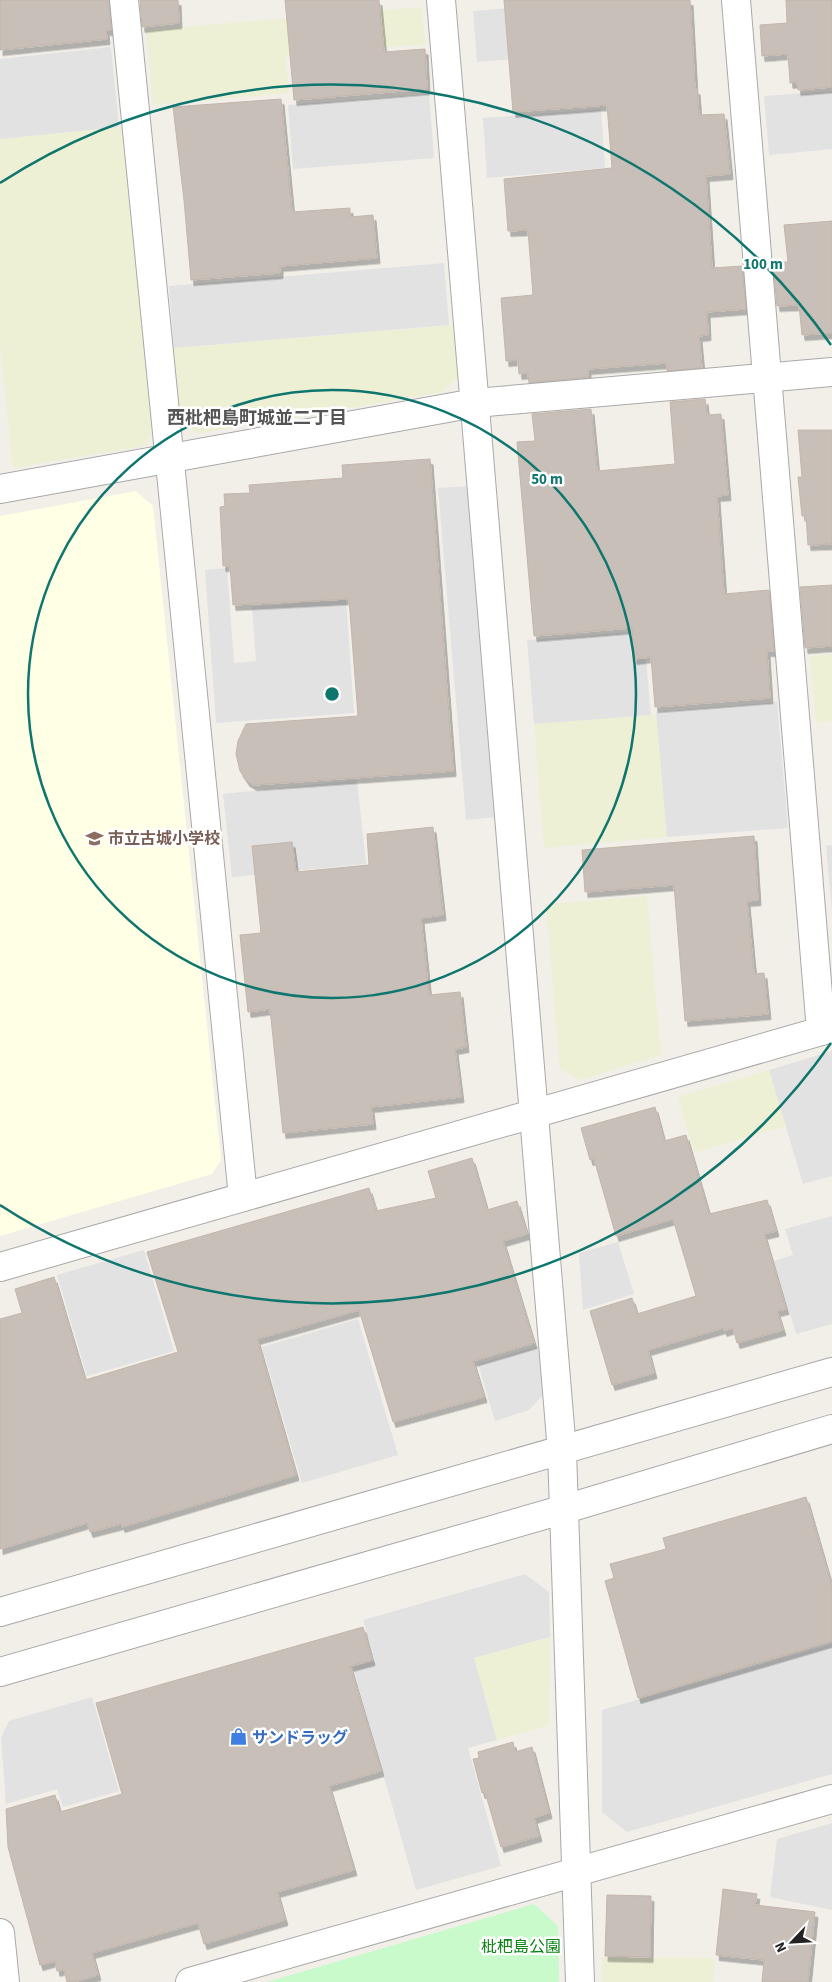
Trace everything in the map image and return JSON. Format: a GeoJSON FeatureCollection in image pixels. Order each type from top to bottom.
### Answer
{"type":"FeatureCollection","features":[{"type":"Feature","properties":{"kind":"street"},"geometry":{"type":"LineString","coordinates":[[124,0],[243,1197]]}},
{"type":"Feature","properties":{"kind":"street"},"geometry":{"type":"LineString","coordinates":[[441,0],[562,1451],[580,1982]]}},
{"type":"Feature","properties":{"kind":"street"},"geometry":{"type":"LineString","coordinates":[[0,1267],[827,1030],[736,0]]}},
{"type":"Feature","properties":{"kind":"street"},"geometry":{"type":"LineString","coordinates":[[0,489],[475,403],[832,372]]}},
{"type":"Feature","properties":{"kind":"street"},"geometry":{"type":"LineString","coordinates":[[0,1612],[832,1372]]}},
{"type":"Feature","properties":{"kind":"street"},"geometry":{"type":"LineString","coordinates":[[0,1672],[565,1509],[832,1429]]}},
{"type":"Feature","properties":{"kind":"street"},"geometry":{"type":"LineString","coordinates":[[190,1982],[832,1798]]}},
{"type":"Feature","properties":{"kind":"street"},"geometry":{"type":"LineString","coordinates":[[0,1933],[5,1982]]}},
{"type":"Feature","properties":{"kind":"shaded area"},"geometry":{"type":"Polygon","coordinates":[[[594,1],[597,52],[477,62],[473,11],[594,1]]]}},
{"type":"Feature","properties":{"kind":"shaded area"},"geometry":{"type":"Polygon","coordinates":[[[422,7],[425,44],[286,56],[289,93],[153,105],[146,30],[422,7]]]}},
{"type":"Feature","properties":{"kind":"shaded area"},"geometry":{"type":"Polygon","coordinates":[[[111,47],[119,127],[0,139],[0,59],[111,47]]]}},
{"type":"Feature","properties":{"kind":"shaded area"},"geometry":{"type":"Polygon","coordinates":[[[832,91],[832,149],[769,155],[764,96],[832,91]]]}},
{"type":"Feature","properties":{"kind":"shaded area"},"geometry":{"type":"Polygon","coordinates":[[[429,94],[434,158],[293,169],[288,105],[429,94]]]}},
{"type":"Feature","properties":{"kind":"shaded area"},"geometry":{"type":"Polygon","coordinates":[[[601,109],[605,168],[487,178],[483,118],[601,109]]]}},
{"type":"Feature","properties":{"kind":"shaded area"},"geometry":{"type":"Polygon","coordinates":[[[123,127],[155,427],[146,446],[13,468],[0,346],[0,139],[123,127]]]}},
{"type":"Feature","properties":{"kind":"shaded area"},"geometry":{"type":"Polygon","coordinates":[[[444,263],[449,325],[174,348],[169,286],[444,263]]]}},
{"type":"Feature","properties":{"kind":"shaded area"},"geometry":{"type":"Polygon","coordinates":[[[455,325],[459,376],[443,392],[197,434],[178,416],[173,348],[455,325]]]}},
{"type":"Feature","properties":{"kind":"shaded area"},"geometry":{"type":"Polygon","coordinates":[[[467,486],[495,817],[466,820],[438,488],[467,486]]]}},
{"type":"Feature","properties":{"kind":"shaded area","name":"市立古城小学校"},"geometry":{"type":"Polygon","coordinates":[[[136,491],[153,506],[221,1160],[212,1174],[0,1236],[0,516],[136,491]]]}},
{"type":"Feature","properties":{"kind":"shaded area"},"geometry":{"type":"Polygon","coordinates":[[[227,568],[234,663],[256,661],[252,607],[292,604],[290,575],[344,571],[354,713],[216,723],[205,570],[227,568]]]}},
{"type":"Feature","properties":{"kind":"shaded area"},"geometry":{"type":"Polygon","coordinates":[[[629,632],[632,660],[646,659],[651,715],[534,724],[527,640],[629,632]]]}},
{"type":"Feature","properties":{"kind":"shaded area"},"geometry":{"type":"Polygon","coordinates":[[[832,654],[832,721],[816,723],[810,656],[832,654]]]}},
{"type":"Feature","properties":{"kind":"shaded area"},"geometry":{"type":"Polygon","coordinates":[[[777,702],[788,828],[667,837],[656,712],[777,702]]]}},
{"type":"Feature","properties":{"kind":"shaded area"},"geometry":{"type":"Polygon","coordinates":[[[657,714],[667,837],[544,848],[534,724],[657,714]]]}},
{"type":"Feature","properties":{"kind":"shaded area"},"geometry":{"type":"Polygon","coordinates":[[[357,780],[366,864],[232,877],[223,794],[357,780]]]}},
{"type":"Feature","properties":{"kind":"shaded area"},"geometry":{"type":"Polygon","coordinates":[[[832,845],[832,912],[826,846],[832,845]]]}},
{"type":"Feature","properties":{"kind":"shaded area"},"geometry":{"type":"Polygon","coordinates":[[[647,896],[661,1055],[580,1080],[560,1069],[546,904],[647,896]]]}},
{"type":"Feature","properties":{"kind":"shaded area"},"geometry":{"type":"Polygon","coordinates":[[[832,1051],[832,1176],[803,1184],[769,1070],[832,1051]]]}},
{"type":"Feature","properties":{"kind":"shaded area"},"geometry":{"type":"Polygon","coordinates":[[[769,1070],[786,1126],[694,1153],[678,1097],[769,1070]]]}},
{"type":"Feature","properties":{"kind":"shaded area"},"geometry":{"type":"Polygon","coordinates":[[[832,1216],[832,1324],[796,1334],[774,1261],[793,1255],[785,1229],[832,1216]]]}},
{"type":"Feature","properties":{"kind":"shaded area"},"geometry":{"type":"Polygon","coordinates":[[[618,1242],[634,1294],[583,1310],[579,1253],[618,1242]]]}},
{"type":"Feature","properties":{"kind":"shaded area"},"geometry":{"type":"Polygon","coordinates":[[[144,1250],[174,1351],[87,1376],[57,1275],[144,1250]]]}},
{"type":"Feature","properties":{"kind":"shaded area"},"geometry":{"type":"Polygon","coordinates":[[[358,1319],[398,1455],[302,1483],[262,1347],[358,1319]]]}},
{"type":"Feature","properties":{"kind":"shaded area"},"geometry":{"type":"Polygon","coordinates":[[[538,1346],[543,1395],[529,1410],[495,1421],[478,1364],[538,1346]]]}},
{"type":"Feature","properties":{"kind":"shaded area"},"geometry":{"type":"Polygon","coordinates":[[[525,1574],[549,1592],[550,1637],[474,1658],[497,1740],[468,1748],[501,1866],[416,1890],[353,1667],[375,1661],[363,1620],[525,1574]]]}},
{"type":"Feature","properties":{"kind":"shaded area"},"geometry":{"type":"Polygon","coordinates":[[[550,1637],[549,1725],[497,1740],[474,1658],[550,1637]]]}},
{"type":"Feature","properties":{"kind":"shaded area"},"geometry":{"type":"Polygon","coordinates":[[[832,1644],[832,1774],[627,1832],[602,1812],[602,1710],[832,1644]]]}},
{"type":"Feature","properties":{"kind":"shaded area"},"geometry":{"type":"Polygon","coordinates":[[[92,1697],[119,1791],[63,1807],[57,1789],[6,1804],[1,1738],[9,1721],[92,1697]]]}},
{"type":"Feature","properties":{"kind":"shaded area"},"geometry":{"type":"Polygon","coordinates":[[[832,1823],[832,1910],[770,1897],[777,1839],[832,1823]]]}},
{"type":"Feature","properties":{"kind":"shaded area"},"geometry":{"type":"Polygon","coordinates":[[[602,1958],[715,1958],[713,1982],[602,1982],[602,1958]]]}},
{"type":"Feature","properties":{"kind":"green space","name":"枇杷島公園"},"geometry":{"type":"Polygon","coordinates":[[[534,1904],[558,1926],[559,1982],[267,1982],[534,1904]]]}},
{"type":"Feature","properties":{"kind":"building"},"geometry":{"type":"Polygon","coordinates":[[[0,0],[109,0],[111,30],[106,30],[107,39],[0,50],[0,0]]]}},
{"type":"Feature","properties":{"kind":"building"},"geometry":{"type":"Polygon","coordinates":[[[140,0],[178,0],[179,23],[142,27],[140,0]]]}},
{"type":"Feature","properties":{"kind":"building"},"geometry":{"type":"Polygon","coordinates":[[[285,0],[379,0],[384,52],[425,49],[427,89],[294,100],[285,0]]]}},
{"type":"Feature","properties":{"kind":"building"},"geometry":{"type":"Polygon","coordinates":[[[504,0],[690,0],[695,90],[697,89],[699,115],[724,114],[730,174],[706,176],[712,268],[742,266],[746,309],[707,312],[708,335],[699,336],[702,368],[667,371],[667,363],[588,369],[588,377],[529,383],[528,373],[519,374],[518,360],[506,361],[501,298],[533,295],[528,230],[508,231],[504,179],[612,168],[607,105],[513,112],[504,0]]]}},
{"type":"Feature","properties":{"kind":"building"},"geometry":{"type":"Polygon","coordinates":[[[786,0],[832,0],[832,87],[798,90],[797,82],[790,83],[788,54],[762,56],[760,25],[787,23],[786,0]]]}},
{"type":"Feature","properties":{"kind":"building"},"geometry":{"type":"Polygon","coordinates":[[[281,99],[292,212],[350,208],[350,217],[373,215],[377,258],[280,266],[280,273],[191,280],[173,107],[281,99]]]}},
{"type":"Feature","properties":{"kind":"building"},"geometry":{"type":"Polygon","coordinates":[[[832,221],[832,333],[802,335],[799,305],[777,306],[773,263],[788,262],[784,225],[832,221]]]}},
{"type":"Feature","properties":{"kind":"building"},"geometry":{"type":"Polygon","coordinates":[[[705,399],[707,415],[721,414],[728,495],[717,496],[724,594],[769,590],[774,651],[767,651],[770,698],[655,707],[651,657],[634,659],[632,628],[534,636],[517,442],[535,441],[532,414],[591,409],[597,471],[675,464],[670,402],[705,399]]]}},
{"type":"Feature","properties":{"kind":"building"},"geometry":{"type":"Polygon","coordinates":[[[798,430],[832,430],[832,544],[808,545],[806,516],[802,516],[798,477],[802,477],[798,430]]]}},
{"type":"Feature","properties":{"kind":"building"},"geometry":{"type":"Polygon","coordinates":[[[430,459],[453,771],[254,785],[247,781],[240,771],[236,754],[238,741],[246,724],[358,716],[349,599],[233,605],[230,566],[223,566],[220,507],[225,506],[224,494],[250,493],[249,485],[343,478],[342,465],[430,459]]]}},
{"type":"Feature","properties":{"kind":"building"},"geometry":{"type":"Polygon","coordinates":[[[832,585],[832,646],[805,648],[800,587],[832,585]]]}},
{"type":"Feature","properties":{"kind":"building"},"geometry":{"type":"Polygon","coordinates":[[[433,827],[443,915],[421,918],[429,995],[460,992],[466,1047],[455,1049],[461,1097],[371,1107],[373,1124],[283,1133],[270,1009],[248,1012],[240,935],[261,933],[252,846],[292,842],[296,872],[369,865],[367,834],[433,827]]]}},
{"type":"Feature","properties":{"kind":"building"},"geometry":{"type":"Polygon","coordinates":[[[754,836],[758,900],[747,901],[754,974],[764,973],[768,1014],[685,1021],[674,885],[585,892],[582,850],[754,836]]]}},
{"type":"Feature","properties":{"kind":"building"},"geometry":{"type":"Polygon","coordinates":[[[655,1107],[664,1141],[686,1135],[709,1214],[767,1200],[776,1231],[764,1234],[786,1309],[777,1311],[783,1330],[737,1343],[733,1328],[724,1331],[723,1328],[648,1350],[654,1373],[612,1385],[590,1311],[632,1298],[637,1314],[696,1296],[673,1219],[616,1236],[594,1159],[590,1160],[581,1128],[655,1107]]]}},
{"type":"Feature","properties":{"kind":"building"},"geometry":{"type":"Polygon","coordinates":[[[472,1158],[487,1210],[517,1201],[527,1234],[503,1241],[534,1343],[473,1361],[484,1397],[393,1422],[359,1310],[257,1339],[296,1475],[122,1527],[121,1524],[90,1532],[87,1523],[0,1549],[0,1319],[22,1313],[15,1289],[54,1277],[85,1380],[178,1352],[147,1252],[369,1188],[376,1211],[436,1198],[428,1171],[472,1158]]]}},
{"type":"Feature","properties":{"kind":"building"},"geometry":{"type":"Polygon","coordinates":[[[806,1497],[832,1587],[832,1641],[638,1698],[605,1581],[614,1578],[610,1564],[666,1549],[663,1538],[806,1497]]]}},
{"type":"Feature","properties":{"kind":"building"},"geometry":{"type":"Polygon","coordinates":[[[363,1627],[372,1660],[350,1666],[381,1771],[329,1786],[354,1870],[277,1892],[285,1920],[204,1944],[198,1923],[92,1953],[98,1975],[74,1982],[67,1982],[64,1969],[57,1971],[55,1961],[40,1965],[8,1847],[6,1809],[55,1795],[60,1812],[122,1794],[96,1703],[363,1627]]]}},
{"type":"Feature","properties":{"kind":"building"},"geometry":{"type":"Polygon","coordinates":[[[513,1742],[515,1752],[532,1747],[549,1813],[534,1818],[539,1836],[501,1847],[485,1792],[482,1793],[473,1759],[479,1758],[478,1752],[513,1742]]]}},
{"type":"Feature","properties":{"kind":"building"},"geometry":{"type":"Polygon","coordinates":[[[723,1889],[757,1894],[755,1905],[815,1912],[808,1982],[762,1982],[764,1960],[716,1955],[723,1889]]]}},
{"type":"Feature","properties":{"kind":"building"},"geometry":{"type":"Polygon","coordinates":[[[607,1895],[651,1896],[650,1957],[605,1956],[607,1895]]]}},
{"type":"Feature","properties":{"kind":"place","name":"市立古城小学校"},"geometry":{"type":"Point","coordinates":[94,838]}},
{"type":"Feature","properties":{"kind":"place","name":"サンドラッグ"},"geometry":{"type":"Point","coordinates":[238,1737]}},
{"type":"Feature","properties":{"kind":"district","name":"西枇杷島町城並二丁目"},"geometry":{"type":"Point","coordinates":[257,418]}}]}
